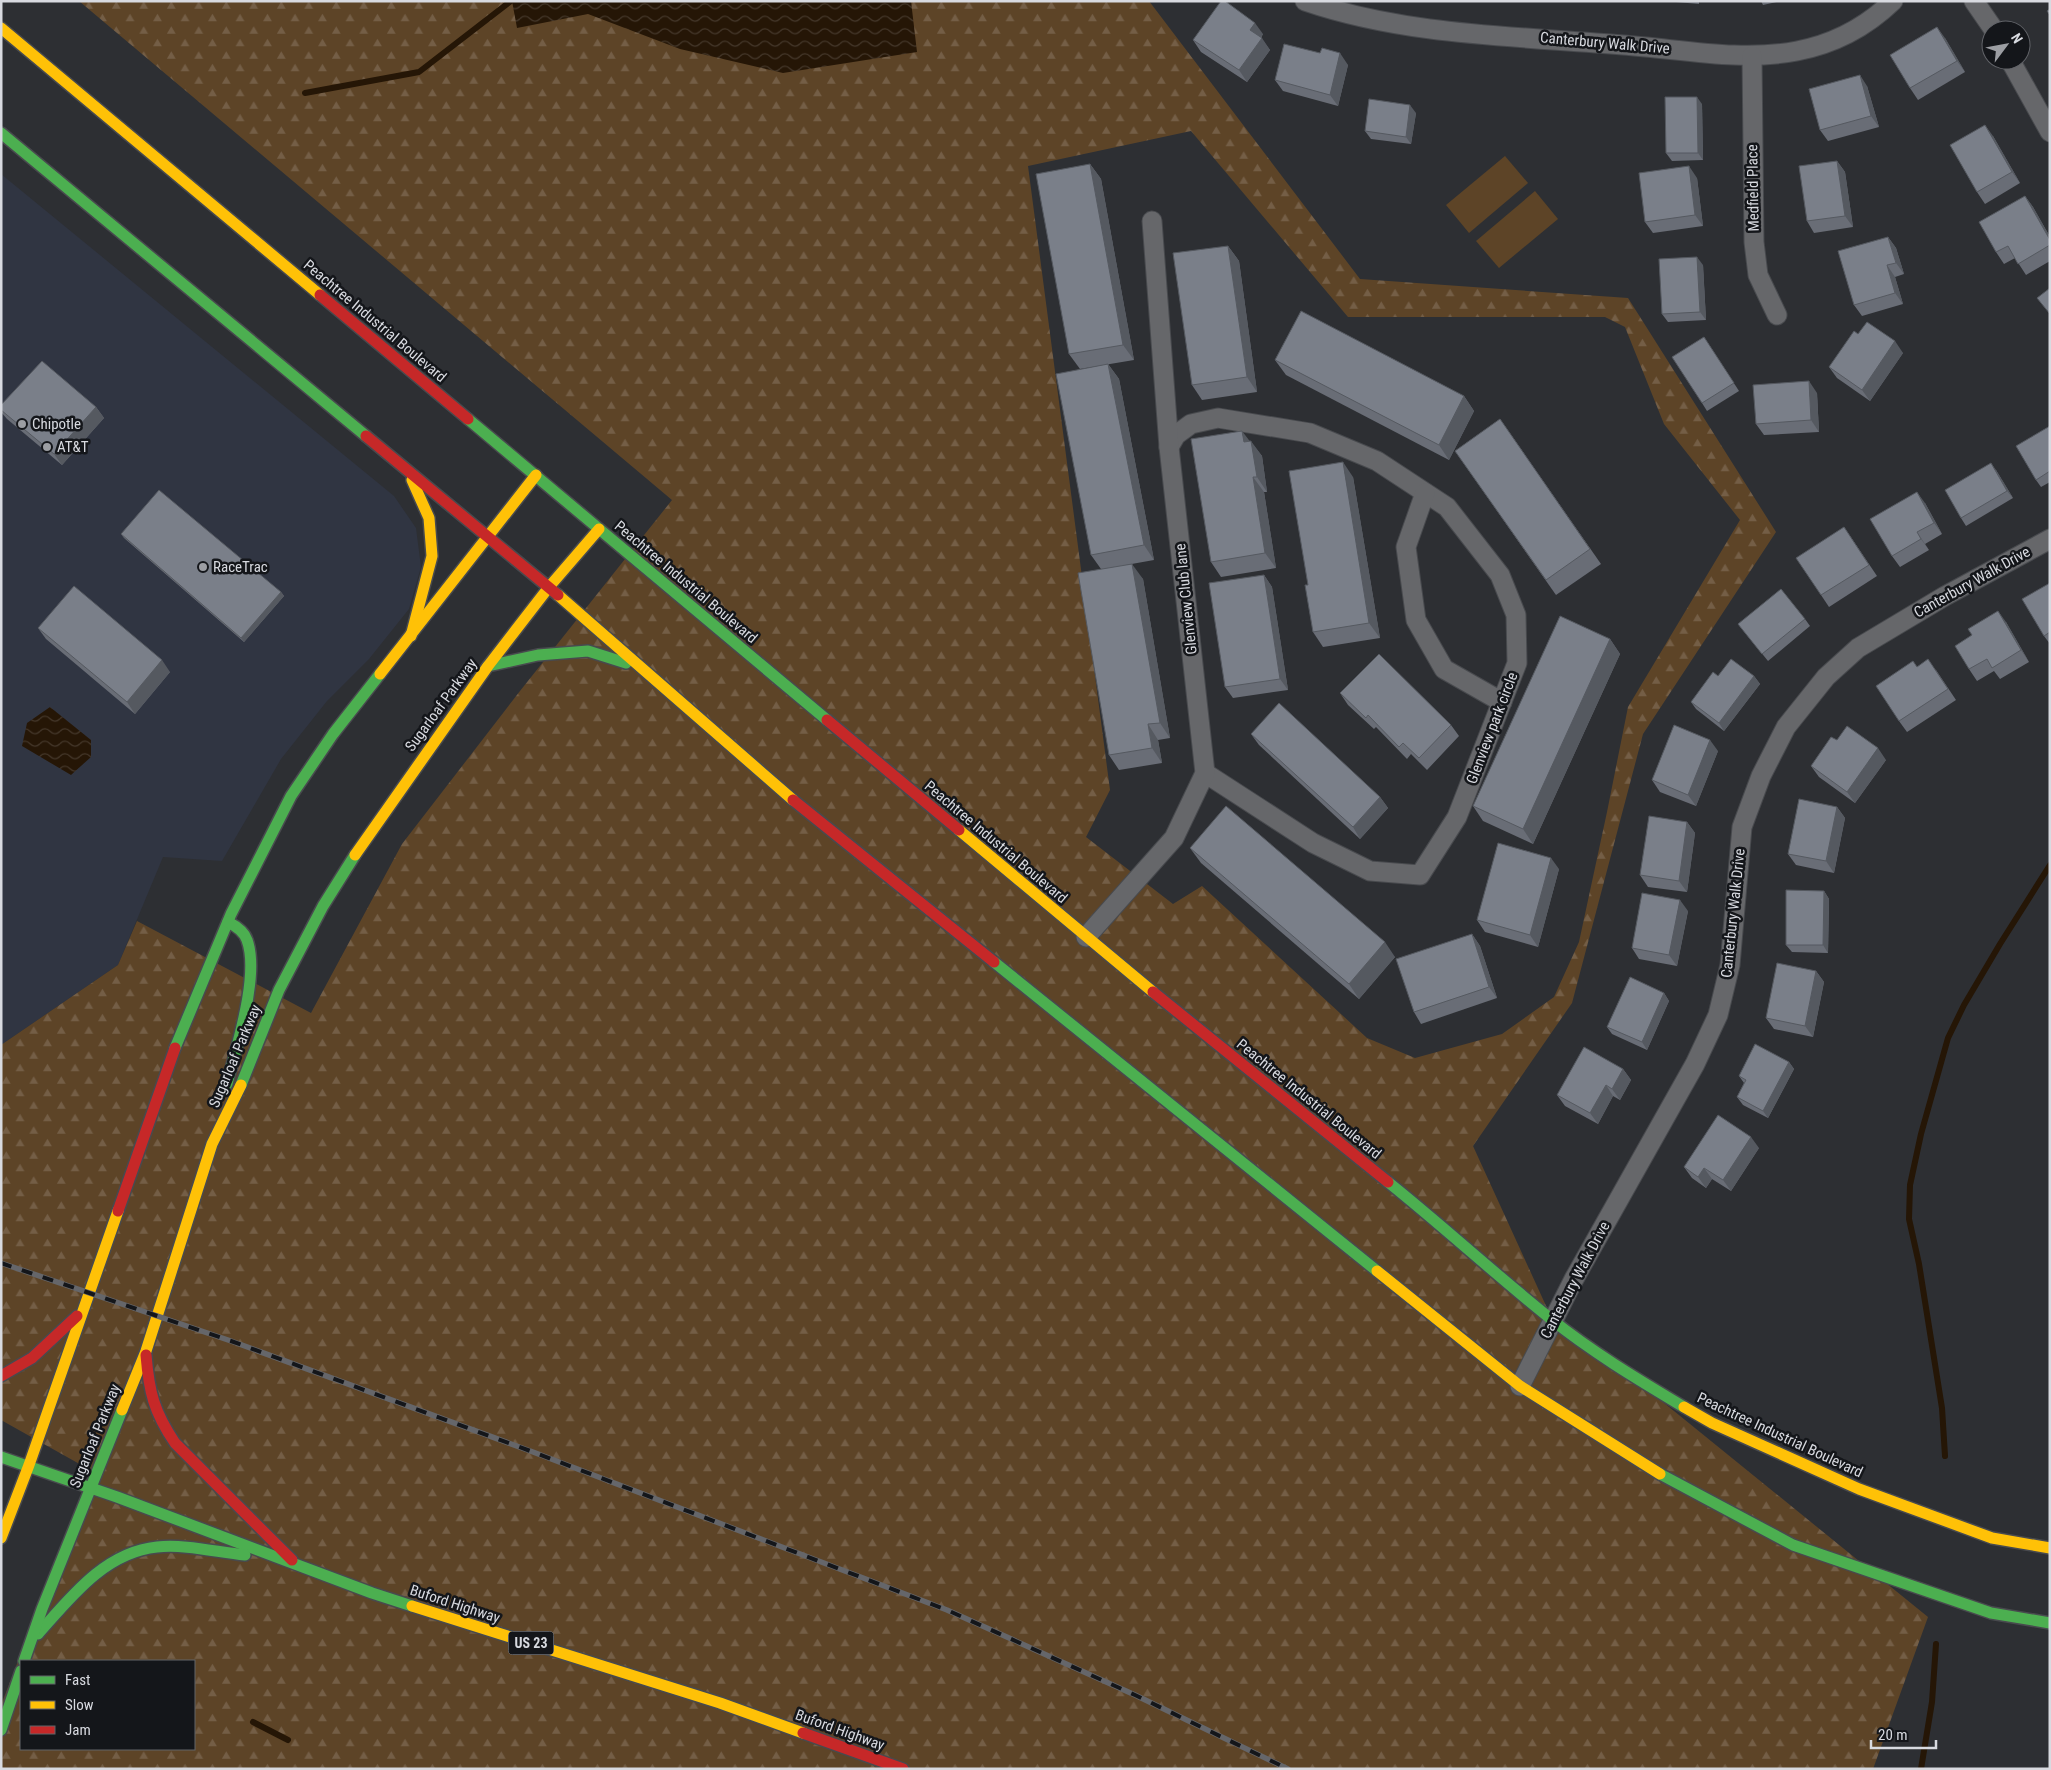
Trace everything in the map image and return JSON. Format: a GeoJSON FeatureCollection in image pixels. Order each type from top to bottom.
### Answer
{"type":"FeatureCollection","features":[{"type":"Feature","properties":{"kind":"main road","name":"Peachtree Industrial Boulevard"},"geometry":{"type":"LineString","coordinates":[[1,28],[1086,937],[1186,1020],[1454,1235],[1552,1320],[1629,1374],[1712,1423],[1852,1486],[1904,1506],[1992,1538],[2050,1548]]}},
{"type":"Feature","properties":{"kind":"main road"},"geometry":{"type":"LineString","coordinates":[[1,133],[549,588],[763,776],[1520,1386],[1649,1468],[1793,1545],[1991,1613],[2050,1622]]}},
{"type":"Feature","properties":{"kind":"main road"},"geometry":{"type":"LineString","coordinates":[[410,474],[429,518],[432,556],[411,636]]}},
{"type":"Feature","properties":{"kind":"main road"},"geometry":{"type":"LineString","coordinates":[[1,1538],[29,1465],[179,1036],[228,922],[291,796],[333,734],[488,539],[536,475]]}},
{"type":"Feature","properties":{"kind":"main road","name":"Sugarloaf Parkway"},"geometry":{"type":"LineString","coordinates":[[24,1660],[146,1351],[212,1144],[245,1077],[280,990],[323,906],[362,844],[488,666],[549,588],[599,529]]}},
{"type":"Feature","properties":{"kind":"main road"},"geometry":{"type":"LineString","coordinates":[[488,666],[538,655],[588,651],[637,667]]}},
{"type":"Feature","properties":{"kind":"main road"},"geometry":{"type":"LineString","coordinates":[[212,1144],[244,1012],[251,973],[248,941],[236,925],[228,922]]}},
{"type":"Feature","properties":{"kind":"main road"},"geometry":{"type":"LineString","coordinates":[[1,1376],[14,1371],[51,1343],[84,1308]]}},
{"type":"Feature","properties":{"kind":"main road"},"geometry":{"type":"LineString","coordinates":[[146,1351],[149,1390],[162,1424],[175,1444],[234,1500],[295,1563]]}},
{"type":"Feature","properties":{"kind":"main road","name":"Buford Highway"},"geometry":{"type":"LineString","coordinates":[[1,1457],[91,1487],[372,1593],[720,1703],[903,1769]]}},
{"type":"Feature","properties":{"kind":"main road"},"geometry":{"type":"LineString","coordinates":[[31,1643],[84,1584],[120,1558],[156,1547],[280,1558]]}},
{"type":"Feature","properties":{"kind":"main road"},"geometry":{"type":"LineString","coordinates":[[1,1730],[20,1674]]}},
{"type":"Feature","properties":{"kind":"street","name":"Canterbury Walk Drive"},"geometry":{"type":"LineString","coordinates":[[1305,1],[1336,12],[1413,27],[1752,56],[1823,45],[1848,34],[1870,20],[1893,1]]}},
{"type":"Feature","properties":{"kind":"street"},"geometry":{"type":"LineString","coordinates":[[1974,1],[1987,20]]}},
{"type":"Feature","properties":{"kind":"street","name":"Medfield Place"},"geometry":{"type":"LineString","coordinates":[[1752,56],[1754,242],[1758,275],[1777,315]]}},
{"type":"Feature","properties":{"kind":"street"},"geometry":{"type":"LineString","coordinates":[[2016,70],[2050,132]]}},
{"type":"Feature","properties":{"kind":"street","name":"Glenview Club lane"},"geometry":{"type":"LineString","coordinates":[[1152,221],[1169,447],[1205,773]]}},
{"type":"Feature","properties":{"kind":"street","name":"Glenview park circle"},"geometry":{"type":"LineString","coordinates":[[1169,447],[1176,435],[1191,424],[1218,418],[1310,433],[1378,461],[1447,507],[1500,575],[1516,615],[1517,663],[1457,817],[1420,874],[1370,871],[1313,843],[1205,773]]}},
{"type":"Feature","properties":{"kind":"street"},"geometry":{"type":"LineString","coordinates":[[1425,493],[1406,547],[1416,620],[1444,669],[1502,702]]}},
{"type":"Feature","properties":{"kind":"street","name":"Canterbury Walk Drive"},"geometry":{"type":"LineString","coordinates":[[1520,1386],[1552,1320],[1695,1064],[1718,1015],[1730,965],[1742,827],[1761,776],[1786,727],[1826,677],[1858,648],[1945,596],[2050,539]]}},
{"type":"Feature","properties":{"kind":"street"},"geometry":{"type":"LineString","coordinates":[[1086,937],[1174,838],[1205,773]]}},
{"type":"Feature","properties":{"kind":"shaded area"},"geometry":{"type":"Polygon","coordinates":[[[1,174],[394,496],[416,528],[421,567],[409,609],[369,659],[327,701],[281,759],[222,861],[163,857],[118,965],[1,1045],[1,174]]]}},
{"type":"Feature","properties":{"kind":"green space"},"geometry":{"type":"Polygon","coordinates":[[[79,1],[1149,1],[1360,279],[1628,298],[1776,532],[1643,734],[1572,1003],[1473,1146],[1547,1308],[1928,1617],[1873,1769],[1,1769],[1,1705],[92,1471],[1,1420],[1,1045],[118,965],[137,921],[311,1013],[402,844],[520,691],[672,500],[79,1]],[[1191,131],[1028,166],[1110,790],[1086,837],[1173,904],[1202,886],[1367,1038],[1415,1058],[1502,1034],[1554,997],[1579,942],[1628,707],[1740,520],[1664,424],[1625,327],[1605,317],[1348,317],[1191,131]]]}},
{"type":"Feature","properties":{"kind":"green space"},"geometry":{"type":"Polygon","coordinates":[[[1505,156],[1528,183],[1469,233],[1446,205],[1505,156]]]}},
{"type":"Feature","properties":{"kind":"green space"},"geometry":{"type":"Polygon","coordinates":[[[1535,191],[1558,219],[1499,268],[1476,241],[1535,191]]]}},
{"type":"Feature","properties":{"kind":"water"},"geometry":{"type":"Polygon","coordinates":[[[512,1],[911,1],[917,52],[783,73],[680,49],[588,14],[517,28],[512,1]]]}},
{"type":"Feature","properties":{"kind":"water"},"geometry":{"type":"Polygon","coordinates":[[[50,707],[91,740],[91,757],[71,775],[22,746],[27,723],[50,707]]]}},
{"type":"Feature","properties":{"kind":"building"},"geometry":{"type":"Polygon","coordinates":[[[1221,1],[1225,1],[1255,23],[1250,30],[1262,38],[1239,70],[1193,40],[1221,1]]]}},
{"type":"Feature","properties":{"kind":"building"},"geometry":{"type":"Polygon","coordinates":[[[1937,27],[1957,61],[1910,88],[1890,55],[1937,27]]]}},
{"type":"Feature","properties":{"kind":"building"},"geometry":{"type":"Polygon","coordinates":[[[1284,44],[1320,53],[1322,48],[1340,53],[1330,95],[1275,80],[1284,44]]]}},
{"type":"Feature","properties":{"kind":"building"},"geometry":{"type":"Polygon","coordinates":[[[1860,75],[1871,116],[1820,130],[1809,89],[1860,75]]]}},
{"type":"Feature","properties":{"kind":"building"},"geometry":{"type":"Polygon","coordinates":[[[1665,97],[1697,97],[1698,153],[1666,153],[1665,97]]]}},
{"type":"Feature","properties":{"kind":"building"},"geometry":{"type":"Polygon","coordinates":[[[1369,99],[1410,105],[1406,137],[1365,131],[1369,99]]]}},
{"type":"Feature","properties":{"kind":"building"},"geometry":{"type":"Polygon","coordinates":[[[1985,125],[2012,172],[1977,192],[1950,145],[1985,125]]]}},
{"type":"Feature","properties":{"kind":"building"},"geometry":{"type":"Polygon","coordinates":[[[1837,161],[1845,216],[1807,221],[1799,166],[1837,161]]]}},
{"type":"Feature","properties":{"kind":"building"},"geometry":{"type":"Polygon","coordinates":[[[1090,164],[1123,345],[1069,354],[1036,174],[1090,164]]]}},
{"type":"Feature","properties":{"kind":"building"},"geometry":{"type":"Polygon","coordinates":[[[1689,166],[1695,215],[1645,222],[1639,173],[1689,166]]]}},
{"type":"Feature","properties":{"kind":"building"},"geometry":{"type":"Polygon","coordinates":[[[2025,196],[2050,240],[2050,245],[2018,264],[2008,246],[1996,252],[1979,222],[2025,196]]]}},
{"type":"Feature","properties":{"kind":"building"},"geometry":{"type":"Polygon","coordinates":[[[1888,237],[1896,263],[1887,265],[1895,293],[1854,305],[1838,251],[1888,237]]]}},
{"type":"Feature","properties":{"kind":"building"},"geometry":{"type":"Polygon","coordinates":[[[1228,246],[1247,377],[1192,385],[1173,253],[1228,246]]]}},
{"type":"Feature","properties":{"kind":"building"},"geometry":{"type":"Polygon","coordinates":[[[1697,257],[1700,312],[1662,314],[1659,259],[1697,257]]]}},
{"type":"Feature","properties":{"kind":"building"},"geometry":{"type":"Polygon","coordinates":[[[2050,288],[2050,314],[2037,298],[2050,288]]]}},
{"type":"Feature","properties":{"kind":"building"},"geometry":{"type":"Polygon","coordinates":[[[1301,311],[1464,396],[1439,445],[1275,360],[1301,311]]]}},
{"type":"Feature","properties":{"kind":"building"},"geometry":{"type":"Polygon","coordinates":[[[1867,322],[1895,341],[1862,390],[1829,367],[1854,331],[1858,334],[1867,322]]]}},
{"type":"Feature","properties":{"kind":"building"},"geometry":{"type":"Polygon","coordinates":[[[1704,337],[1734,383],[1702,403],[1672,357],[1704,337]]]}},
{"type":"Feature","properties":{"kind":"building"},"geometry":{"type":"Polygon","coordinates":[[[42,361],[96,407],[54,454],[1,410],[1,405],[42,361]]]}},
{"type":"Feature","properties":{"kind":"building"},"geometry":{"type":"Polygon","coordinates":[[[1108,364],[1144,545],[1091,555],[1056,374],[1108,364]]]}},
{"type":"Feature","properties":{"kind":"building"},"geometry":{"type":"Polygon","coordinates":[[[1809,381],[1811,420],[1756,424],[1753,385],[1809,381]]]}},
{"type":"Feature","properties":{"kind":"building"},"geometry":{"type":"Polygon","coordinates":[[[1500,419],[1590,549],[1546,580],[1455,451],[1500,419]]]}},
{"type":"Feature","properties":{"kind":"building"},"geometry":{"type":"Polygon","coordinates":[[[2050,426],[2050,471],[2036,480],[2016,446],[2050,426]]]}},
{"type":"Feature","properties":{"kind":"building"},"geometry":{"type":"Polygon","coordinates":[[[1242,431],[1244,442],[1251,441],[1257,477],[1253,477],[1265,553],[1211,562],[1191,439],[1242,431]]]}},
{"type":"Feature","properties":{"kind":"building"},"geometry":{"type":"Polygon","coordinates":[[[1343,462],[1369,623],[1313,632],[1305,585],[1308,585],[1289,471],[1343,462]]]}},
{"type":"Feature","properties":{"kind":"building"},"geometry":{"type":"Polygon","coordinates":[[[1991,463],[2007,491],[1961,518],[1945,490],[1991,463]]]}},
{"type":"Feature","properties":{"kind":"building","name":"RaceTrac"},"geometry":{"type":"Polygon","coordinates":[[[159,490],[281,592],[241,638],[121,534],[159,490]]]}},
{"type":"Feature","properties":{"kind":"building"},"geometry":{"type":"Polygon","coordinates":[[[1917,492],[1934,523],[1917,532],[1921,539],[1892,556],[1870,519],[1917,492]]]}},
{"type":"Feature","properties":{"kind":"building"},"geometry":{"type":"Polygon","coordinates":[[[1844,527],[1869,565],[1821,595],[1796,558],[1844,527]]]}},
{"type":"Feature","properties":{"kind":"building"},"geometry":{"type":"Polygon","coordinates":[[[1132,564],[1160,723],[1148,724],[1152,748],[1109,755],[1078,573],[1132,564]]]}},
{"type":"Feature","properties":{"kind":"building"},"geometry":{"type":"Polygon","coordinates":[[[1264,575],[1280,679],[1225,687],[1209,583],[1264,575]]]}},
{"type":"Feature","properties":{"kind":"building"},"geometry":{"type":"Polygon","coordinates":[[[2050,583],[2050,632],[2044,636],[2022,599],[2050,583]]]}},
{"type":"Feature","properties":{"kind":"building"},"geometry":{"type":"Polygon","coordinates":[[[74,586],[162,660],[127,702],[38,628],[74,586]]]}},
{"type":"Feature","properties":{"kind":"building"},"geometry":{"type":"Polygon","coordinates":[[[1781,589],[1805,619],[1762,654],[1738,624],[1781,589]]]}},
{"type":"Feature","properties":{"kind":"building"},"geometry":{"type":"Polygon","coordinates":[[[1998,611],[2021,650],[1992,668],[1987,659],[1969,669],[1955,646],[1972,635],[1968,629],[1998,611]]]}},
{"type":"Feature","properties":{"kind":"building"},"geometry":{"type":"Polygon","coordinates":[[[1560,616],[1610,639],[1523,829],[1473,806],[1560,616]]]}},
{"type":"Feature","properties":{"kind":"building"},"geometry":{"type":"Polygon","coordinates":[[[1379,654],[1451,725],[1419,758],[1403,743],[1399,747],[1368,715],[1366,718],[1340,693],[1379,654]]]}},
{"type":"Feature","properties":{"kind":"building"},"geometry":{"type":"Polygon","coordinates":[[[1731,659],[1754,676],[1719,723],[1691,702],[1713,672],[1718,676],[1731,659]]]}},
{"type":"Feature","properties":{"kind":"building"},"geometry":{"type":"Polygon","coordinates":[[[1928,659],[1948,689],[1899,721],[1876,686],[1913,661],[1917,667],[1928,659]]]}},
{"type":"Feature","properties":{"kind":"building"},"geometry":{"type":"Polygon","coordinates":[[[1279,703],[1380,797],[1353,827],[1251,734],[1279,703]]]}},
{"type":"Feature","properties":{"kind":"building"},"geometry":{"type":"Polygon","coordinates":[[[1674,725],[1710,740],[1688,795],[1652,780],[1674,725]]]}},
{"type":"Feature","properties":{"kind":"building"},"geometry":{"type":"Polygon","coordinates":[[[1847,726],[1878,748],[1847,792],[1811,766],[1831,737],[1837,740],[1847,726]]]}},
{"type":"Feature","properties":{"kind":"building"},"geometry":{"type":"Polygon","coordinates":[[[1799,799],[1837,807],[1826,861],[1788,854],[1799,799]]]}},
{"type":"Feature","properties":{"kind":"building"},"geometry":{"type":"Polygon","coordinates":[[[1226,806],[1385,942],[1349,984],[1190,848],[1226,806]]]}},
{"type":"Feature","properties":{"kind":"building"},"geometry":{"type":"Polygon","coordinates":[[[1649,816],[1687,822],[1679,881],[1640,875],[1649,816]]]}},
{"type":"Feature","properties":{"kind":"building"},"geometry":{"type":"Polygon","coordinates":[[[1498,843],[1551,858],[1530,935],[1477,920],[1498,843]]]}},
{"type":"Feature","properties":{"kind":"building"},"geometry":{"type":"Polygon","coordinates":[[[1786,890],[1824,891],[1823,945],[1786,945],[1786,890]]]}},
{"type":"Feature","properties":{"kind":"building"},"geometry":{"type":"Polygon","coordinates":[[[1642,893],[1680,900],[1669,955],[1632,948],[1642,893]]]}},
{"type":"Feature","properties":{"kind":"building"},"geometry":{"type":"Polygon","coordinates":[[[1472,934],[1489,987],[1414,1012],[1396,959],[1472,934]]]}},
{"type":"Feature","properties":{"kind":"building"},"geometry":{"type":"Polygon","coordinates":[[[1777,963],[1816,971],[1805,1026],[1766,1018],[1777,963]]]}},
{"type":"Feature","properties":{"kind":"building"},"geometry":{"type":"Polygon","coordinates":[[[1630,977],[1664,993],[1642,1042],[1607,1027],[1630,977]]]}},
{"type":"Feature","properties":{"kind":"building"},"geometry":{"type":"Polygon","coordinates":[[[1755,1044],[1789,1062],[1763,1111],[1737,1097],[1746,1080],[1739,1076],[1755,1044]]]}},
{"type":"Feature","properties":{"kind":"building"},"geometry":{"type":"Polygon","coordinates":[[[1584,1047],[1623,1069],[1612,1089],[1606,1085],[1590,1113],[1557,1095],[1584,1047]]]}},
{"type":"Feature","properties":{"kind":"building"},"geometry":{"type":"Polygon","coordinates":[[[1718,1115],[1751,1137],[1723,1180],[1704,1168],[1698,1177],[1684,1167],[1718,1115]]]}},
{"type":"Feature","properties":{"kind":"waterway"},"geometry":{"type":"LineString","coordinates":[[305,93],[419,72],[511,1]]}},
{"type":"Feature","properties":{"kind":"waterway"},"geometry":{"type":"LineString","coordinates":[[1945,1456],[1942,1408],[1919,1264],[1909,1219],[1910,1185],[1921,1134],[1948,1038],[1964,1005],[2050,865]]}},
{"type":"Feature","properties":{"kind":"waterway"},"geometry":{"type":"LineString","coordinates":[[1921,1769],[1932,1702],[1936,1644]]}},
{"type":"Feature","properties":{"kind":"waterway"},"geometry":{"type":"LineString","coordinates":[[253,1722],[288,1740]]}},
{"type":"Feature","properties":{"kind":"railway"},"geometry":{"type":"LineString","coordinates":[[1,1263],[231,1341],[533,1452],[947,1610],[1135,1695],[1288,1769]]}},
{"type":"Feature","properties":{"kind":"traffic: fast"},"geometry":{"type":"LineString","coordinates":[[1,133],[366,436]]}},
{"type":"Feature","properties":{"kind":"traffic: fast"},"geometry":{"type":"LineString","coordinates":[[468,419],[827,720]]}},
{"type":"Feature","properties":{"kind":"traffic: fast"},"geometry":{"type":"LineString","coordinates":[[488,666],[538,655],[588,651],[626,663]]}},
{"type":"Feature","properties":{"kind":"traffic: fast"},"geometry":{"type":"LineString","coordinates":[[175,1048],[231,914],[291,796],[333,734],[380,674]]}},
{"type":"Feature","properties":{"kind":"traffic: fast"},"geometry":{"type":"LineString","coordinates":[[241,1085],[279,990],[323,906],[355,855]]}},
{"type":"Feature","properties":{"kind":"traffic: fast"},"geometry":{"type":"LineString","coordinates":[[227,1084],[241,1032],[251,972],[246,937],[239,929],[228,922]]}},
{"type":"Feature","properties":{"kind":"traffic: fast"},"geometry":{"type":"LineString","coordinates":[[994,962],[1377,1271]]}},
{"type":"Feature","properties":{"kind":"traffic: fast"},"geometry":{"type":"LineString","coordinates":[[1388,1182],[1567,1331],[1616,1365],[1684,1407]]}},
{"type":"Feature","properties":{"kind":"traffic: fast"},"geometry":{"type":"LineString","coordinates":[[24,1660],[42,1609],[122,1410]]}},
{"type":"Feature","properties":{"kind":"traffic: fast"},"geometry":{"type":"LineString","coordinates":[[1,1457],[117,1497],[372,1593],[412,1606]]}},
{"type":"Feature","properties":{"kind":"traffic: fast"},"geometry":{"type":"LineString","coordinates":[[1660,1474],[1793,1545],[1991,1613],[2050,1623]]}},
{"type":"Feature","properties":{"kind":"traffic: fast"},"geometry":{"type":"LineString","coordinates":[[38,1634],[90,1579],[105,1567],[138,1551],[168,1546],[245,1555]]}},
{"type":"Feature","properties":{"kind":"traffic: fast"},"geometry":{"type":"LineString","coordinates":[[1,1730],[20,1674]]}},
{"type":"Feature","properties":{"kind":"traffic: slow"},"geometry":{"type":"LineString","coordinates":[[1,28],[320,295]]}},
{"type":"Feature","properties":{"kind":"traffic: slow"},"geometry":{"type":"LineString","coordinates":[[380,674],[536,475]]}},
{"type":"Feature","properties":{"kind":"traffic: slow"},"geometry":{"type":"LineString","coordinates":[[411,636],[432,556],[429,518],[412,480]]}},
{"type":"Feature","properties":{"kind":"traffic: slow"},"geometry":{"type":"LineString","coordinates":[[355,855],[488,666],[549,587],[599,529]]}},
{"type":"Feature","properties":{"kind":"traffic: slow"},"geometry":{"type":"LineString","coordinates":[[558,595],[793,800]]}},
{"type":"Feature","properties":{"kind":"traffic: slow"},"geometry":{"type":"LineString","coordinates":[[959,830],[1153,992]]}},
{"type":"Feature","properties":{"kind":"traffic: slow"},"geometry":{"type":"LineString","coordinates":[[122,1410],[146,1351],[212,1144],[241,1085]]}},
{"type":"Feature","properties":{"kind":"traffic: slow"},"geometry":{"type":"LineString","coordinates":[[1,1538],[29,1465],[118,1211]]}},
{"type":"Feature","properties":{"kind":"traffic: slow"},"geometry":{"type":"LineString","coordinates":[[1377,1271],[1520,1386],[1660,1474]]}},
{"type":"Feature","properties":{"kind":"traffic: slow"},"geometry":{"type":"LineString","coordinates":[[1684,1407],[1712,1423],[1859,1489],[1992,1538],[2050,1548]]}},
{"type":"Feature","properties":{"kind":"traffic: slow"},"geometry":{"type":"LineString","coordinates":[[412,1606],[720,1703],[803,1733]]}},
{"type":"Feature","properties":{"kind":"traffic: jam"},"geometry":{"type":"LineString","coordinates":[[320,295],[468,419]]}},
{"type":"Feature","properties":{"kind":"traffic: jam"},"geometry":{"type":"LineString","coordinates":[[366,436],[558,595]]}},
{"type":"Feature","properties":{"kind":"traffic: jam"},"geometry":{"type":"LineString","coordinates":[[827,720],[959,830]]}},
{"type":"Feature","properties":{"kind":"traffic: jam"},"geometry":{"type":"LineString","coordinates":[[793,800],[994,962]]}},
{"type":"Feature","properties":{"kind":"traffic: jam"},"geometry":{"type":"LineString","coordinates":[[1153,992],[1388,1182]]}},
{"type":"Feature","properties":{"kind":"traffic: jam"},"geometry":{"type":"LineString","coordinates":[[118,1211],[175,1048]]}},
{"type":"Feature","properties":{"kind":"traffic: jam"},"geometry":{"type":"LineString","coordinates":[[1,1376],[32,1358],[77,1316]]}},
{"type":"Feature","properties":{"kind":"traffic: jam"},"geometry":{"type":"LineString","coordinates":[[146,1355],[151,1391],[157,1411],[175,1443],[292,1560]]}},
{"type":"Feature","properties":{"kind":"traffic: jam"},"geometry":{"type":"LineString","coordinates":[[803,1733],[903,1769]]}},
{"type":"Feature","properties":{"kind":"place","name":"Chipotle"},"geometry":{"type":"Point","coordinates":[22,424]}},
{"type":"Feature","properties":{"kind":"place","name":"AT&T"},"geometry":{"type":"Point","coordinates":[47,447]}},
{"type":"Feature","properties":{"kind":"place","name":"RaceTrac"},"geometry":{"type":"Point","coordinates":[203,567]}}]}
